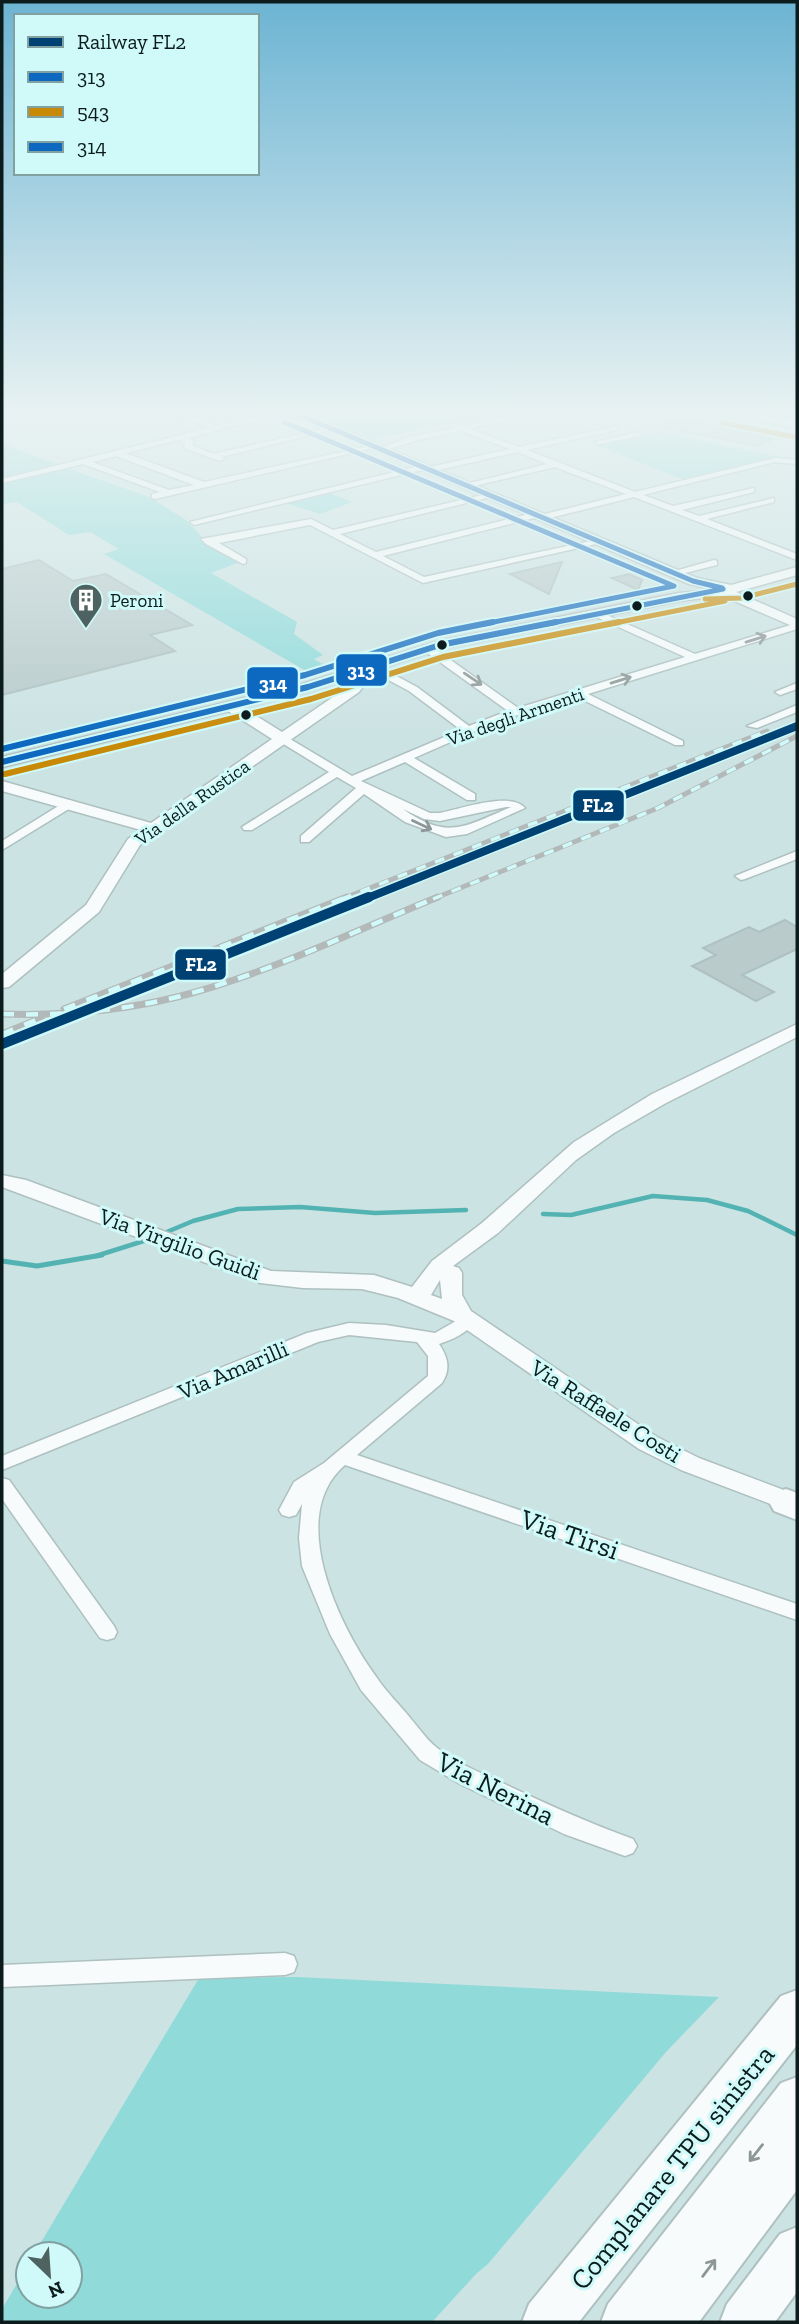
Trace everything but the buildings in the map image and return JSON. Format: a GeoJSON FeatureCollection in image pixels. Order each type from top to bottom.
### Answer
{"type":"FeatureCollection","features":[{"type":"Feature","properties":{"kind":"highway","name":"Complanare TPU sinistra"},"geometry":{"type":"LineString","coordinates":[[547,2322],[797,2011]]}},
{"type":"Feature","properties":{"kind":"highway"},"geometry":{"type":"LineString","coordinates":[[626,2322],[797,2099]]}},
{"type":"Feature","properties":{"kind":"highway"},"geometry":{"type":"LineString","coordinates":[[668,2322],[797,2152]]}},
{"type":"Feature","properties":{"kind":"highway"},"geometry":{"type":"LineString","coordinates":[[745,2322],[797,2251]]}},
{"type":"Feature","properties":{"kind":"street"},"geometry":{"type":"LineString","coordinates":[[194,522],[205,519]]}},
{"type":"Feature","properties":{"kind":"street"},"geometry":{"type":"LineString","coordinates":[[243,561],[206,539],[301,519]]}},
{"type":"Feature","properties":{"kind":"street"},"geometry":{"type":"LineString","coordinates":[[310,519],[422,580],[600,542]]}},
{"type":"Feature","properties":{"kind":"street"},"geometry":{"type":"LineString","coordinates":[[327,519],[347,530]]}},
{"type":"Feature","properties":{"kind":"street"},"geometry":{"type":"LineString","coordinates":[[332,533],[392,519]]}},
{"type":"Feature","properties":{"kind":"street"},"geometry":{"type":"LineString","coordinates":[[375,555],[524,519]]}},
{"type":"Feature","properties":{"kind":"street"},"geometry":{"type":"LineString","coordinates":[[547,519],[797,625]]}},
{"type":"Feature","properties":{"kind":"street"},"geometry":{"type":"LineString","coordinates":[[699,519],[797,558]]}},
{"type":"Feature","properties":{"kind":"street"},"geometry":{"type":"LineString","coordinates":[[673,573],[713,563]]}},
{"type":"Feature","properties":{"kind":"street"},"geometry":{"type":"LineString","coordinates":[[2,762],[326,682],[427,648],[797,571]]}},
{"type":"Feature","properties":{"kind":"street"},"geometry":{"type":"LineString","coordinates":[[597,614],[683,656]]}},
{"type":"Feature","properties":{"kind":"street","name":"Via degli Armenti"},"geometry":{"type":"LineString","coordinates":[[351,781],[468,730],[517,712],[683,656],[695,658],[797,625]]}},
{"type":"Feature","properties":{"kind":"street"},"geometry":{"type":"LineString","coordinates":[[427,648],[517,712]]}},
{"type":"Feature","properties":{"kind":"street"},"geometry":{"type":"LineString","coordinates":[[372,667],[413,689],[468,730]]}},
{"type":"Feature","properties":{"kind":"street","name":"Via della Rustica"},"geometry":{"type":"LineString","coordinates":[[2,983],[93,908],[127,849],[152,828],[207,793],[281,738],[354,689],[372,667]]}},
{"type":"Feature","properties":{"kind":"street"},"geometry":{"type":"LineString","coordinates":[[780,692],[797,686]]}},
{"type":"Feature","properties":{"kind":"street"},"geometry":{"type":"LineString","coordinates":[[578,693],[679,743]]}},
{"type":"Feature","properties":{"kind":"street"},"geometry":{"type":"LineString","coordinates":[[230,706],[351,781],[432,817],[506,803],[519,808],[463,831],[446,833],[401,814],[364,788]]}},
{"type":"Feature","properties":{"kind":"street"},"geometry":{"type":"LineString","coordinates":[[754,726],[797,708]]}},
{"type":"Feature","properties":{"kind":"street"},"geometry":{"type":"LineString","coordinates":[[405,757],[471,797]]}},
{"type":"Feature","properties":{"kind":"street"},"geometry":{"type":"LineString","coordinates":[[248,827],[337,772]]}},
{"type":"Feature","properties":{"kind":"street"},"geometry":{"type":"LineString","coordinates":[[2,786],[152,828]]}},
{"type":"Feature","properties":{"kind":"street"},"geometry":{"type":"LineString","coordinates":[[305,839],[364,788]]}},
{"type":"Feature","properties":{"kind":"street"},"geometry":{"type":"LineString","coordinates":[[2,846],[68,804]]}},
{"type":"Feature","properties":{"kind":"street"},"geometry":{"type":"LineString","coordinates":[[2,828],[22,834]]}},
{"type":"Feature","properties":{"kind":"street"},"geometry":{"type":"LineString","coordinates":[[741,876],[797,855]]}},
{"type":"Feature","properties":{"kind":"street"},"geometry":{"type":"LineString","coordinates":[[419,1297],[441,1273],[471,1253],[488,1230],[554,1168],[607,1129],[797,1030]]}},
{"type":"Feature","properties":{"kind":"street","name":"Via Virgilio Guidi"},"geometry":{"type":"LineString","coordinates":[[2,1181],[94,1212],[268,1278],[363,1282],[404,1280],[441,1273]]}},
{"type":"Feature","properties":{"kind":"street"},"geometry":{"type":"LineString","coordinates":[[441,1273],[452,1295],[459,1323]]}},
{"type":"Feature","properties":{"kind":"street","name":"Via Virgilio Guidi"},"geometry":{"type":"LineString","coordinates":[[363,1282],[419,1297]]}},
{"type":"Feature","properties":{"kind":"street","name":"Via Raffaele Costi"},"geometry":{"type":"LineString","coordinates":[[419,1297],[648,1443],[690,1464],[795,1504]]}},
{"type":"Feature","properties":{"kind":"street","name":"Via Amarilli"},"geometry":{"type":"LineString","coordinates":[[2,1463],[276,1351],[333,1331],[386,1331],[435,1339],[459,1323]]}},
{"type":"Feature","properties":{"kind":"street","name":"Via Nerina"},"geometry":{"type":"LineString","coordinates":[[459,1323],[441,1345],[436,1379],[338,1461],[312,1498],[309,1538],[312,1566],[340,1634],[369,1684],[418,1743],[440,1762],[572,1828],[625,1846]]}},
{"type":"Feature","properties":{"kind":"street"},"geometry":{"type":"LineString","coordinates":[[423,1338],[439,1359]]}},
{"type":"Feature","properties":{"kind":"street"},"geometry":{"type":"LineString","coordinates":[[289,1510],[301,1487],[338,1461]]}},
{"type":"Feature","properties":{"kind":"street","name":"Via Tirsi"},"geometry":{"type":"LineString","coordinates":[[338,1461],[797,1612]]}},
{"type":"Feature","properties":{"kind":"street"},"geometry":{"type":"LineString","coordinates":[[2,1485],[107,1632]]}},
{"type":"Feature","properties":{"kind":"street"},"geometry":{"type":"LineString","coordinates":[[2,1976],[285,1964]]}},
{"type":"Feature","properties":{"kind":"shaded area"},"geometry":{"type":"Polygon","coordinates":[[[45,519],[185,519],[202,537],[243,561],[211,573],[297,622],[294,634],[323,655],[314,659],[324,665],[306,671],[104,554],[119,549],[90,532],[69,535],[45,519]]]}},
{"type":"Feature","properties":{"kind":"shaded area"},"geometry":{"type":"Polygon","coordinates":[[[296,1977],[719,1997],[666,2052],[488,2264],[432,2322],[2,2322],[2,2309],[14,2289],[14,2310],[84,2310],[84,2240],[42,2240],[199,1978],[296,1977]]]}},
{"type":"Feature","properties":{"kind":"waterway"},"geometry":{"type":"LineString","coordinates":[[543,1214],[571,1215],[653,1196],[707,1200],[748,1211],[797,1235]]}},
{"type":"Feature","properties":{"kind":"waterway"},"geometry":{"type":"LineString","coordinates":[[162,1234],[193,1221],[238,1209],[300,1207],[375,1213],[466,1210]]}},
{"type":"Feature","properties":{"kind":"waterway"},"geometry":{"type":"LineString","coordinates":[[96,1256],[150,1239]]}},
{"type":"Feature","properties":{"kind":"waterway"},"geometry":{"type":"LineString","coordinates":[[2,1261],[37,1266],[102,1255]]}},
{"type":"Feature","properties":{"kind":"railway"},"geometry":{"type":"LineString","coordinates":[[342,899],[767,731]]}},
{"type":"Feature","properties":{"kind":"railway"},"geometry":{"type":"LineString","coordinates":[[433,899],[658,808],[797,736]]}},
{"type":"Feature","properties":{"kind":"railway"},"geometry":{"type":"LineString","coordinates":[[64,1009],[347,897]]}},
{"type":"Feature","properties":{"kind":"railway"},"geometry":{"type":"LineString","coordinates":[[2,1014],[90,1012],[134,1006],[211,988],[309,952],[438,897]]}},
{"type":"Feature","properties":{"kind":"railway"},"geometry":{"type":"LineString","coordinates":[[2,1034],[41,1018]]}},
{"type":"Feature","properties":{"kind":"rail line","name":"FL2"},"geometry":{"type":"LineString","coordinates":[[2,1044],[797,726]]}},
{"type":"Feature","properties":{"kind":"transit line","name":"314"},"geometry":{"type":"LineString","coordinates":[[2,749],[305,675],[438,633],[674,586],[516,519]]}},
{"type":"Feature","properties":{"kind":"transit line","name":"313"},"geometry":{"type":"LineString","coordinates":[[547,519],[693,581],[722,588]]}},
{"type":"Feature","properties":{"kind":"transit line","name":"543"},"geometry":{"type":"LineString","coordinates":[[705,599],[742,598],[797,584]]}},
{"type":"Feature","properties":{"kind":"transit line","name":"313"},"geometry":{"type":"LineString","coordinates":[[2,762],[308,687],[440,645],[723,589]]}},
{"type":"Feature","properties":{"kind":"transit line","name":"543"},"geometry":{"type":"LineString","coordinates":[[5,774],[311,699],[443,657],[725,601]]}},
{"type":"Feature","properties":{"kind":"place","name":"Peroni"},"geometry":{"type":"Point","coordinates":[86,630]}}]}
